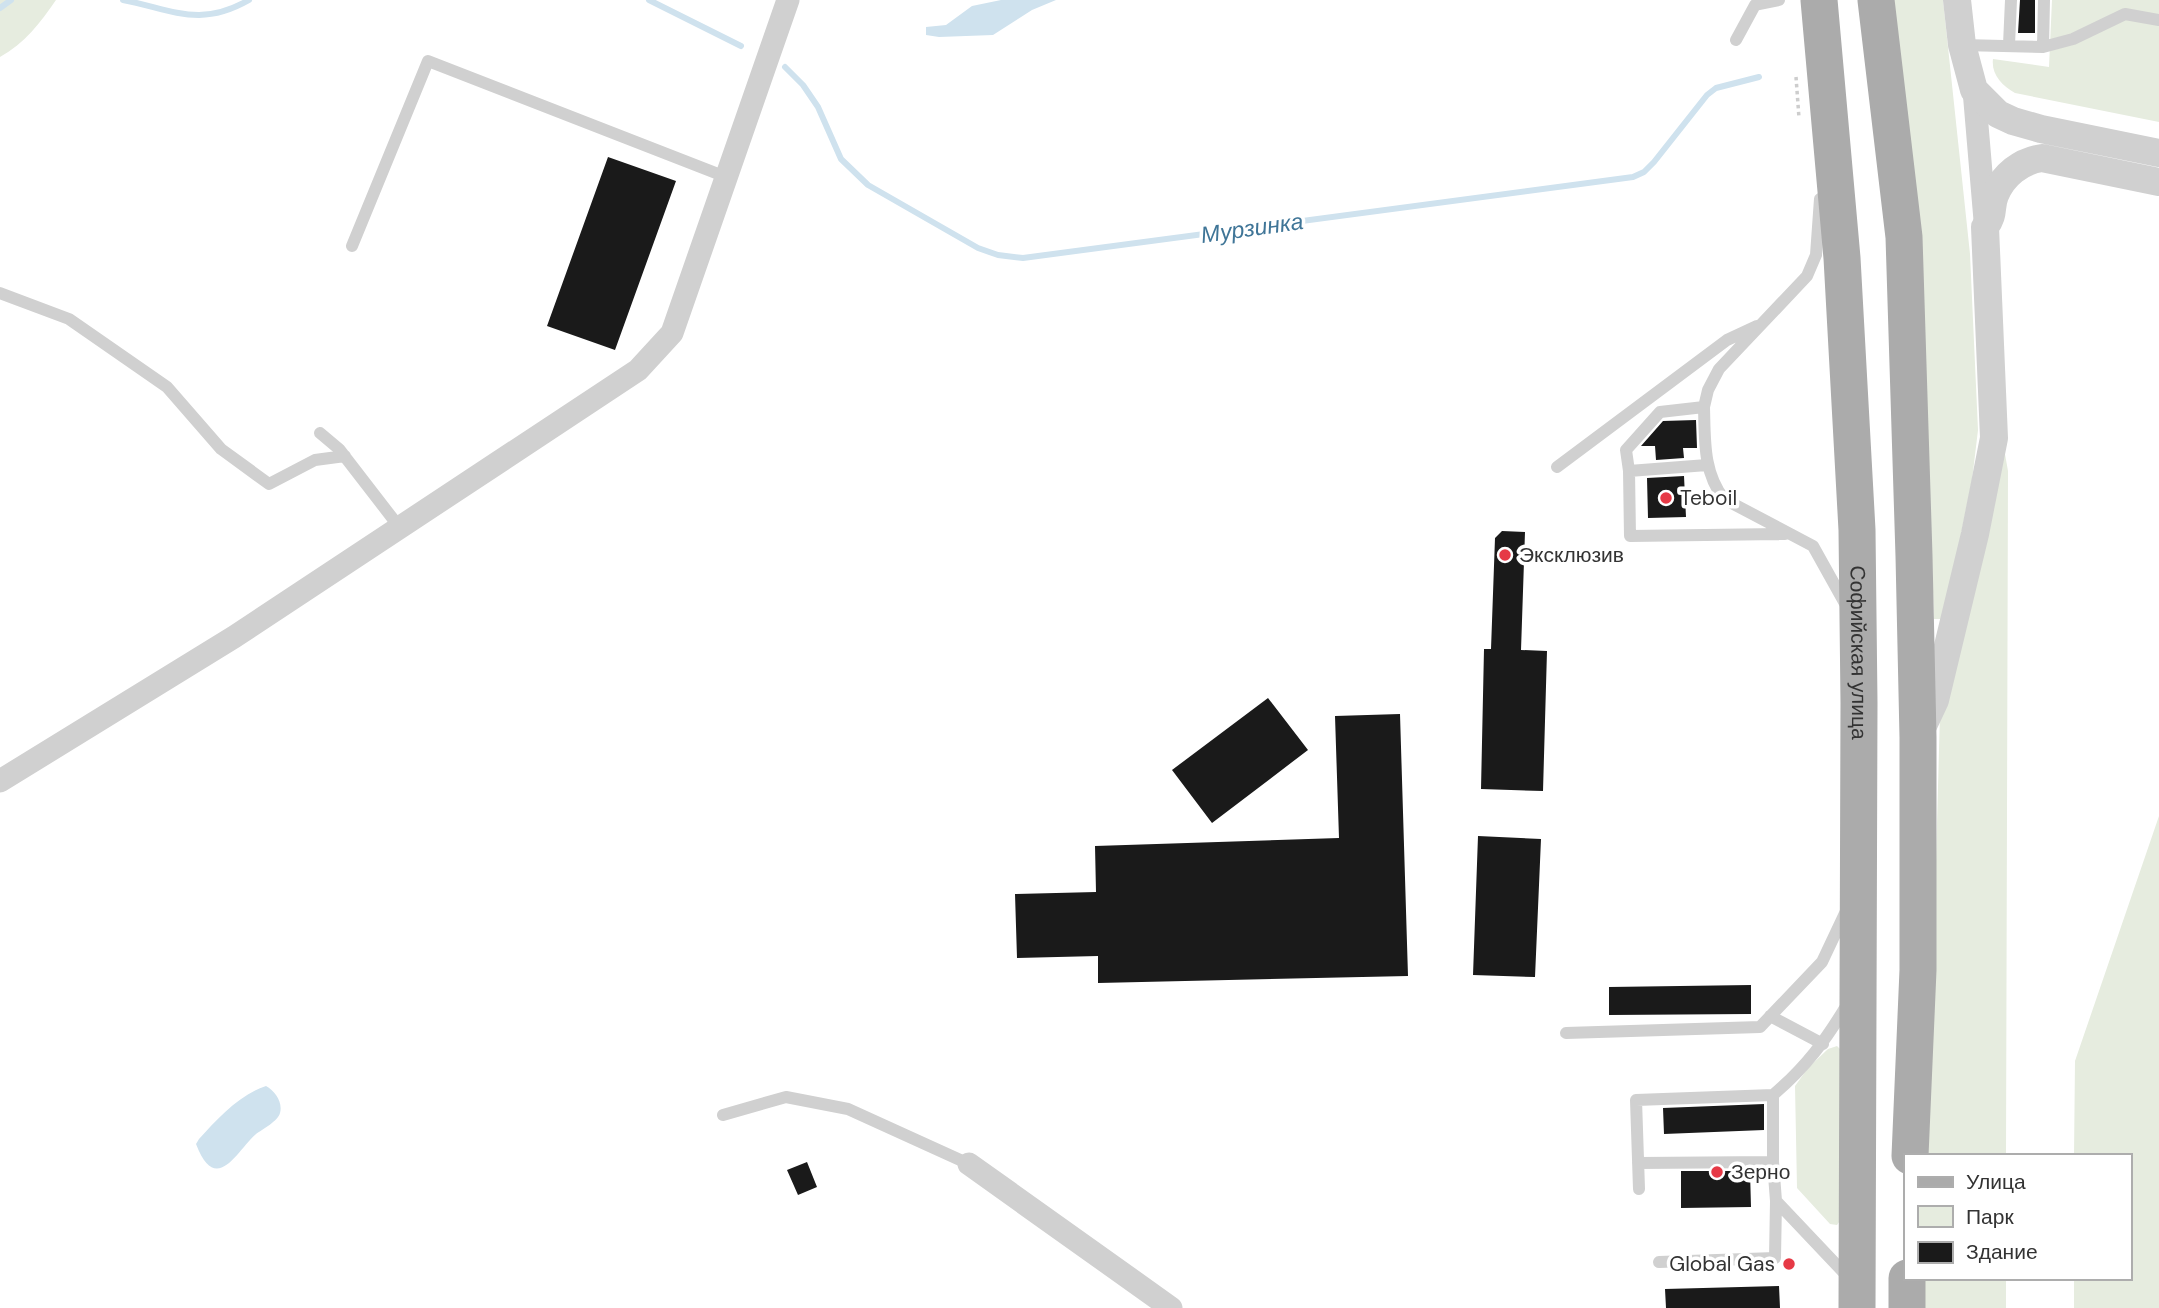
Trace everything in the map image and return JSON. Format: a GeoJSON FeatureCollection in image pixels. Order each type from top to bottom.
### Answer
{"type":"FeatureCollection","features":[{"type":"Feature","properties":{"kind":"main road","name":"Софийская улица"},"geometry":{"type":"LineString","coordinates":[[1819,0],[1825,175],[1842,258],[1857,530],[1857,1297]]}},
{"type":"Feature","properties":{"kind":"main road"},"geometry":{"type":"LineString","coordinates":[[1876,0],[1904,237],[1918,737],[1918,970],[1910,1154]]}},
{"type":"Feature","properties":{"kind":"main road"},"geometry":{"type":"LineString","coordinates":[[1907,1280],[1907,1308]]}},
{"type":"Feature","properties":{"kind":"street"},"geometry":{"type":"LineString","coordinates":[[0,781],[234,637],[638,370],[672,333],[788,0]]}},
{"type":"Feature","properties":{"kind":"street"},"geometry":{"type":"LineString","coordinates":[[1918,737],[1936,700],[1994,439],[1986,227],[1974,90],[1962,46],[1957,0]]}},
{"type":"Feature","properties":{"kind":"street"},"geometry":{"type":"LineString","coordinates":[[1974,90],[1988,106],[2013,121],[2159,153]]}},
{"type":"Feature","properties":{"kind":"street"},"geometry":{"type":"LineString","coordinates":[[1986,227],[1993,216],[1995,196],[2004,181],[2015,168],[2033,159],[2042,158],[2159,182]]}},
{"type":"Feature","properties":{"kind":"street"},"geometry":{"type":"LineString","coordinates":[[969,1164],[1171,1308]]}},
{"type":"Feature","properties":{"kind":"lane"},"geometry":{"type":"LineString","coordinates":[[1737,40],[1755,5],[1779,0]]}},
{"type":"Feature","properties":{"kind":"lane"},"geometry":{"type":"LineString","coordinates":[[2009,45],[2011,0]]}},
{"type":"Feature","properties":{"kind":"lane"},"geometry":{"type":"LineString","coordinates":[[2043,47],[2044,0]]}},
{"type":"Feature","properties":{"kind":"lane"},"geometry":{"type":"LineString","coordinates":[[1962,46],[2043,47],[2073,39],[2125,14],[2159,20]]}},
{"type":"Feature","properties":{"kind":"lane"},"geometry":{"type":"LineString","coordinates":[[352,246],[428,61],[726,177]]}},
{"type":"Feature","properties":{"kind":"lane"},"geometry":{"type":"LineString","coordinates":[[1825,175],[1816,255],[1807,276],[1720,369],[1708,390],[1704,407],[1707,465],[1714,487],[1724,499],[1813,546],[1858,629]]}},
{"type":"Feature","properties":{"kind":"lane"},"geometry":{"type":"LineString","coordinates":[[0,293],[69,319],[167,387],[221,449],[269,484],[315,460],[345,456]]}},
{"type":"Feature","properties":{"kind":"lane"},"geometry":{"type":"LineString","coordinates":[[1557,467],[1727,340],[1763,323]]}},
{"type":"Feature","properties":{"kind":"lane"},"geometry":{"type":"LineString","coordinates":[[1704,407],[1660,412],[1626,450],[1630,536],[1789,534]]}},
{"type":"Feature","properties":{"kind":"lane"},"geometry":{"type":"LineString","coordinates":[[320,433],[345,456],[400,528]]}},
{"type":"Feature","properties":{"kind":"lane"},"geometry":{"type":"LineString","coordinates":[[1629,471],[1707,465]]}},
{"type":"Feature","properties":{"kind":"lane"},"geometry":{"type":"LineString","coordinates":[[1566,1033],[1760,1027],[1822,962],[1859,885]]}},
{"type":"Feature","properties":{"kind":"lane"},"geometry":{"type":"LineString","coordinates":[[1640,1189],[1636,1100],[1773,1095],[1799,1073],[1823,1044],[1858,988]]}},
{"type":"Feature","properties":{"kind":"lane"},"geometry":{"type":"LineString","coordinates":[[1770,1016],[1788,1028],[1823,1044]]}},
{"type":"Feature","properties":{"kind":"lane"},"geometry":{"type":"LineString","coordinates":[[1659,1262],[1776,1258],[1773,1095]]}},
{"type":"Feature","properties":{"kind":"lane"},"geometry":{"type":"LineString","coordinates":[[723,1115],[786,1097],[798,1099],[848,1109],[969,1164]]}},
{"type":"Feature","properties":{"kind":"lane"},"geometry":{"type":"LineString","coordinates":[[1638,1163],[1773,1162]]}},
{"type":"Feature","properties":{"kind":"lane"},"geometry":{"type":"LineString","coordinates":[[1776,1201],[1857,1297]]}},
{"type":"Feature","properties":{"kind":"path"},"geometry":{"type":"LineString","coordinates":[[1796,77],[1799,117]]}},
{"type":"Feature","properties":{"kind":"green space"},"geometry":{"type":"Polygon","coordinates":[[[0,0],[56,0],[31,32],[0,57],[0,0]]]}},
{"type":"Feature","properties":{"kind":"green space"},"geometry":{"type":"Polygon","coordinates":[[[1894,0],[1943,0],[1970,254],[1978,430],[1972,480],[1944,619],[1934,619],[1921,255],[1894,0]]]}},
{"type":"Feature","properties":{"kind":"green space"},"geometry":{"type":"Polygon","coordinates":[[[2052,0],[2159,0],[2159,122],[2015,93],[2002,83],[1994,70],[1993,59],[2049,67],[2052,0]]]}},
{"type":"Feature","properties":{"kind":"green space"},"geometry":{"type":"Polygon","coordinates":[[[2002,437],[2008,471],[2006,1154],[1928,1154],[1940,713],[2002,437]]]}},
{"type":"Feature","properties":{"kind":"green space"},"geometry":{"type":"Polygon","coordinates":[[[2159,816],[2159,1308],[2074,1308],[2074,1280],[2131,1280],[2131,1154],[2074,1154],[2075,1061],[2159,816]]]}},
{"type":"Feature","properties":{"kind":"green space"},"geometry":{"type":"Polygon","coordinates":[[[1837,1046],[1841,1050],[1844,1215],[1837,1225],[1830,1224],[1797,1188],[1795,1086],[1808,1068],[1828,1049],[1837,1046]]]}},
{"type":"Feature","properties":{"kind":"green space"},"geometry":{"type":"Polygon","coordinates":[[[1925,1280],[2006,1280],[2006,1308],[1925,1308],[1925,1280]]]}},
{"type":"Feature","properties":{"kind":"water"},"geometry":{"type":"Polygon","coordinates":[[[1001,0],[1056,0],[1032,10],[993,35],[926,35],[926,27],[946,25],[972,6],[1001,0]]]}},
{"type":"Feature","properties":{"kind":"water"},"geometry":{"type":"Polygon","coordinates":[[[266,1086],[279,1101],[279,1116],[256,1134],[226,1165],[211,1167],[196,1144],[199,1139],[238,1101],[266,1086]]]}},
{"type":"Feature","properties":{"kind":"building"},"geometry":{"type":"Polygon","coordinates":[[[2020,0],[2035,0],[2035,33],[2018,33],[2020,0]]]}},
{"type":"Feature","properties":{"kind":"building"},"geometry":{"type":"Polygon","coordinates":[[[608,157],[676,181],[615,350],[547,326],[608,157]]]}},
{"type":"Feature","properties":{"kind":"building"},"geometry":{"type":"Polygon","coordinates":[[[1696,420],[1697,448],[1683,448],[1684,458],[1656,460],[1655,446],[1641,446],[1663,421],[1696,420]]]}},
{"type":"Feature","properties":{"kind":"building","name":"Teboil"},"geometry":{"type":"Polygon","coordinates":[[[1684,476],[1686,517],[1648,518],[1647,478],[1684,476]]]}},
{"type":"Feature","properties":{"kind":"building"},"geometry":{"type":"Polygon","coordinates":[[[1502,531],[1525,532],[1521,650],[1547,651],[1543,791],[1481,789],[1484,649],[1491,649],[1495,538],[1502,531]]]}},
{"type":"Feature","properties":{"kind":"building"},"geometry":{"type":"Polygon","coordinates":[[[1268,698],[1308,750],[1212,823],[1172,770],[1268,698]]]}},
{"type":"Feature","properties":{"kind":"building"},"geometry":{"type":"Polygon","coordinates":[[[1400,714],[1408,976],[1098,983],[1098,956],[1017,958],[1015,894],[1096,892],[1095,846],[1339,838],[1335,716],[1400,714]]]}},
{"type":"Feature","properties":{"kind":"building"},"geometry":{"type":"Polygon","coordinates":[[[1478,836],[1541,839],[1535,977],[1473,975],[1478,836]]]}},
{"type":"Feature","properties":{"kind":"building"},"geometry":{"type":"Polygon","coordinates":[[[1751,985],[1751,1014],[1609,1015],[1609,987],[1751,985]]]}},
{"type":"Feature","properties":{"kind":"building"},"geometry":{"type":"Polygon","coordinates":[[[1764,1104],[1764,1130],[1664,1134],[1663,1108],[1764,1104]]]}},
{"type":"Feature","properties":{"kind":"building"},"geometry":{"type":"Polygon","coordinates":[[[807,1162],[817,1187],[798,1195],[787,1170],[807,1162]]]}},
{"type":"Feature","properties":{"kind":"building"},"geometry":{"type":"Polygon","coordinates":[[[1681,1171],[1750,1171],[1751,1207],[1681,1208],[1681,1171]]]}},
{"type":"Feature","properties":{"kind":"building"},"geometry":{"type":"Polygon","coordinates":[[[1779,1286],[1780,1308],[1666,1308],[1665,1289],[1779,1286]]]}},
{"type":"Feature","properties":{"kind":"waterway","name":"Мурзинка"},"geometry":{"type":"LineString","coordinates":[[0,8],[11,0]]}},
{"type":"Feature","properties":{"kind":"waterway","name":"Мурзинка"},"geometry":{"type":"LineString","coordinates":[[123,0],[172,12],[201,15],[216,13],[249,0]]}},
{"type":"Feature","properties":{"kind":"waterway","name":"Мурзинка"},"geometry":{"type":"LineString","coordinates":[[649,0],[741,46]]}},
{"type":"Feature","properties":{"kind":"waterway","name":"Мурзинка"},"geometry":{"type":"LineString","coordinates":[[785,67],[803,85],[818,107],[841,159],[868,185],[978,248],[998,255],[1023,258],[1633,177],[1644,172],[1654,162],[1707,95],[1716,88],[1759,77]]}},
{"type":"Feature","properties":{"kind":"place","name":"Teboil"},"geometry":{"type":"Point","coordinates":[1666,498]}},
{"type":"Feature","properties":{"kind":"place","name":"Эксклюзив"},"geometry":{"type":"Point","coordinates":[1505,555]}},
{"type":"Feature","properties":{"kind":"place","name":"Зерно"},"geometry":{"type":"Point","coordinates":[1717,1172]}},
{"type":"Feature","properties":{"kind":"place","name":"Global Gas"},"geometry":{"type":"Point","coordinates":[1789,1264]}}]}
